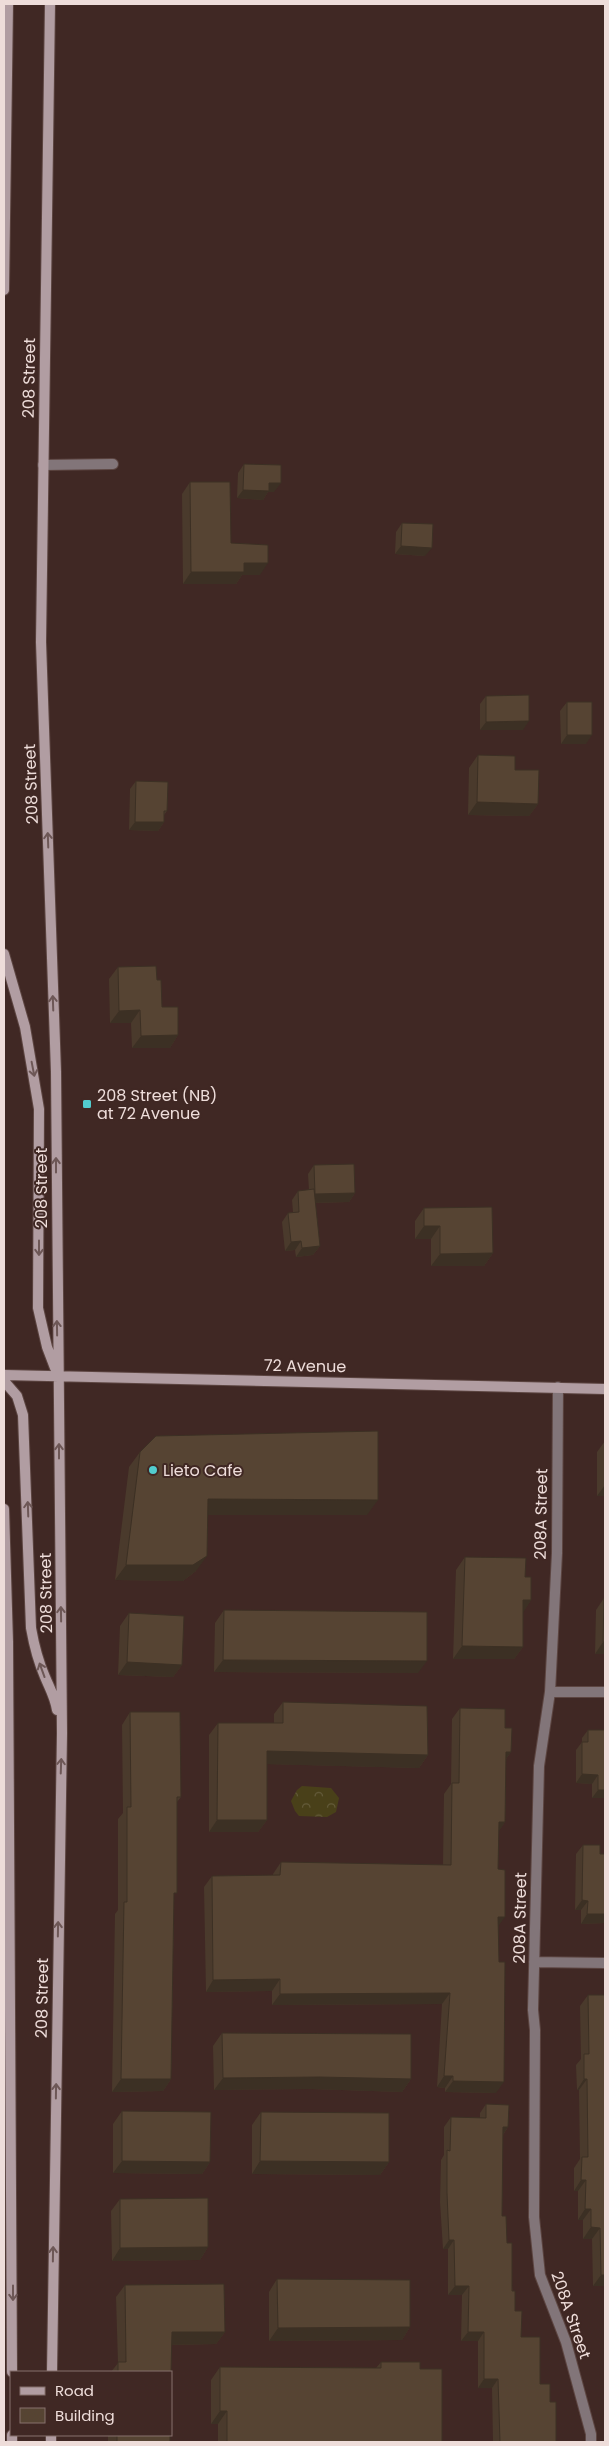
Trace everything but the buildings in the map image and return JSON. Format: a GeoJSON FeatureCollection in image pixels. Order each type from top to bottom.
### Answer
{"type":"FeatureCollection","features":[{"type":"Feature","properties":{"kind":"main road"},"geometry":{"type":"LineString","coordinates":[[4,290],[8,4]]}},
{"type":"Feature","properties":{"kind":"main road","name":"208 Street"},"geometry":{"type":"LineString","coordinates":[[50,4],[41,642],[56,1072],[62,1733],[52,2371]]}},
{"type":"Feature","properties":{"kind":"main road"},"geometry":{"type":"LineString","coordinates":[[4,954],[25,1027],[40,1109],[38,1308],[47,1348],[58,1376]]}},
{"type":"Feature","properties":{"kind":"main road","name":"72 Avenue"},"geometry":{"type":"LineString","coordinates":[[4,1375],[605,1389]]}},
{"type":"Feature","properties":{"kind":"main road"},"geometry":{"type":"LineString","coordinates":[[4,1381],[17,1396],[23,1415],[31,1628],[34,1647],[44,1677],[54,1694],[62,1733]]}},
{"type":"Feature","properties":{"kind":"main road","name":"208 Street"},"geometry":{"type":"LineString","coordinates":[[4,1509],[12,2371]]}},
{"type":"Feature","properties":{"kind":"street"},"geometry":{"type":"LineString","coordinates":[[43,465],[113,464]]}},
{"type":"Feature","properties":{"kind":"street","name":"208A Street"},"geometry":{"type":"LineString","coordinates":[[558,1387],[557,1553],[550,1692],[539,1766],[534,1962],[534,2217],[540,2274],[566,2342],[591,2434],[591,2442]]}},
{"type":"Feature","properties":{"kind":"street"},"geometry":{"type":"LineString","coordinates":[[550,1692],[605,1692]]}},
{"type":"Feature","properties":{"kind":"street"},"geometry":{"type":"LineString","coordinates":[[534,1962],[605,1963]]}},
{"type":"Feature","properties":{"kind":"green space"},"geometry":{"type":"Polygon","coordinates":[[[302,1786],[331,1788],[339,1798],[336,1812],[327,1817],[299,1816],[291,1801],[297,1790],[302,1786]]]}},
{"type":"Feature","properties":{"kind":"place","name":"208 Street (NB) at 72 Avenue"},"geometry":{"type":"Point","coordinates":[87,1104]}},
{"type":"Feature","properties":{"kind":"place","name":"Lieto Cafe"},"geometry":{"type":"Point","coordinates":[153,1470]}}]}
